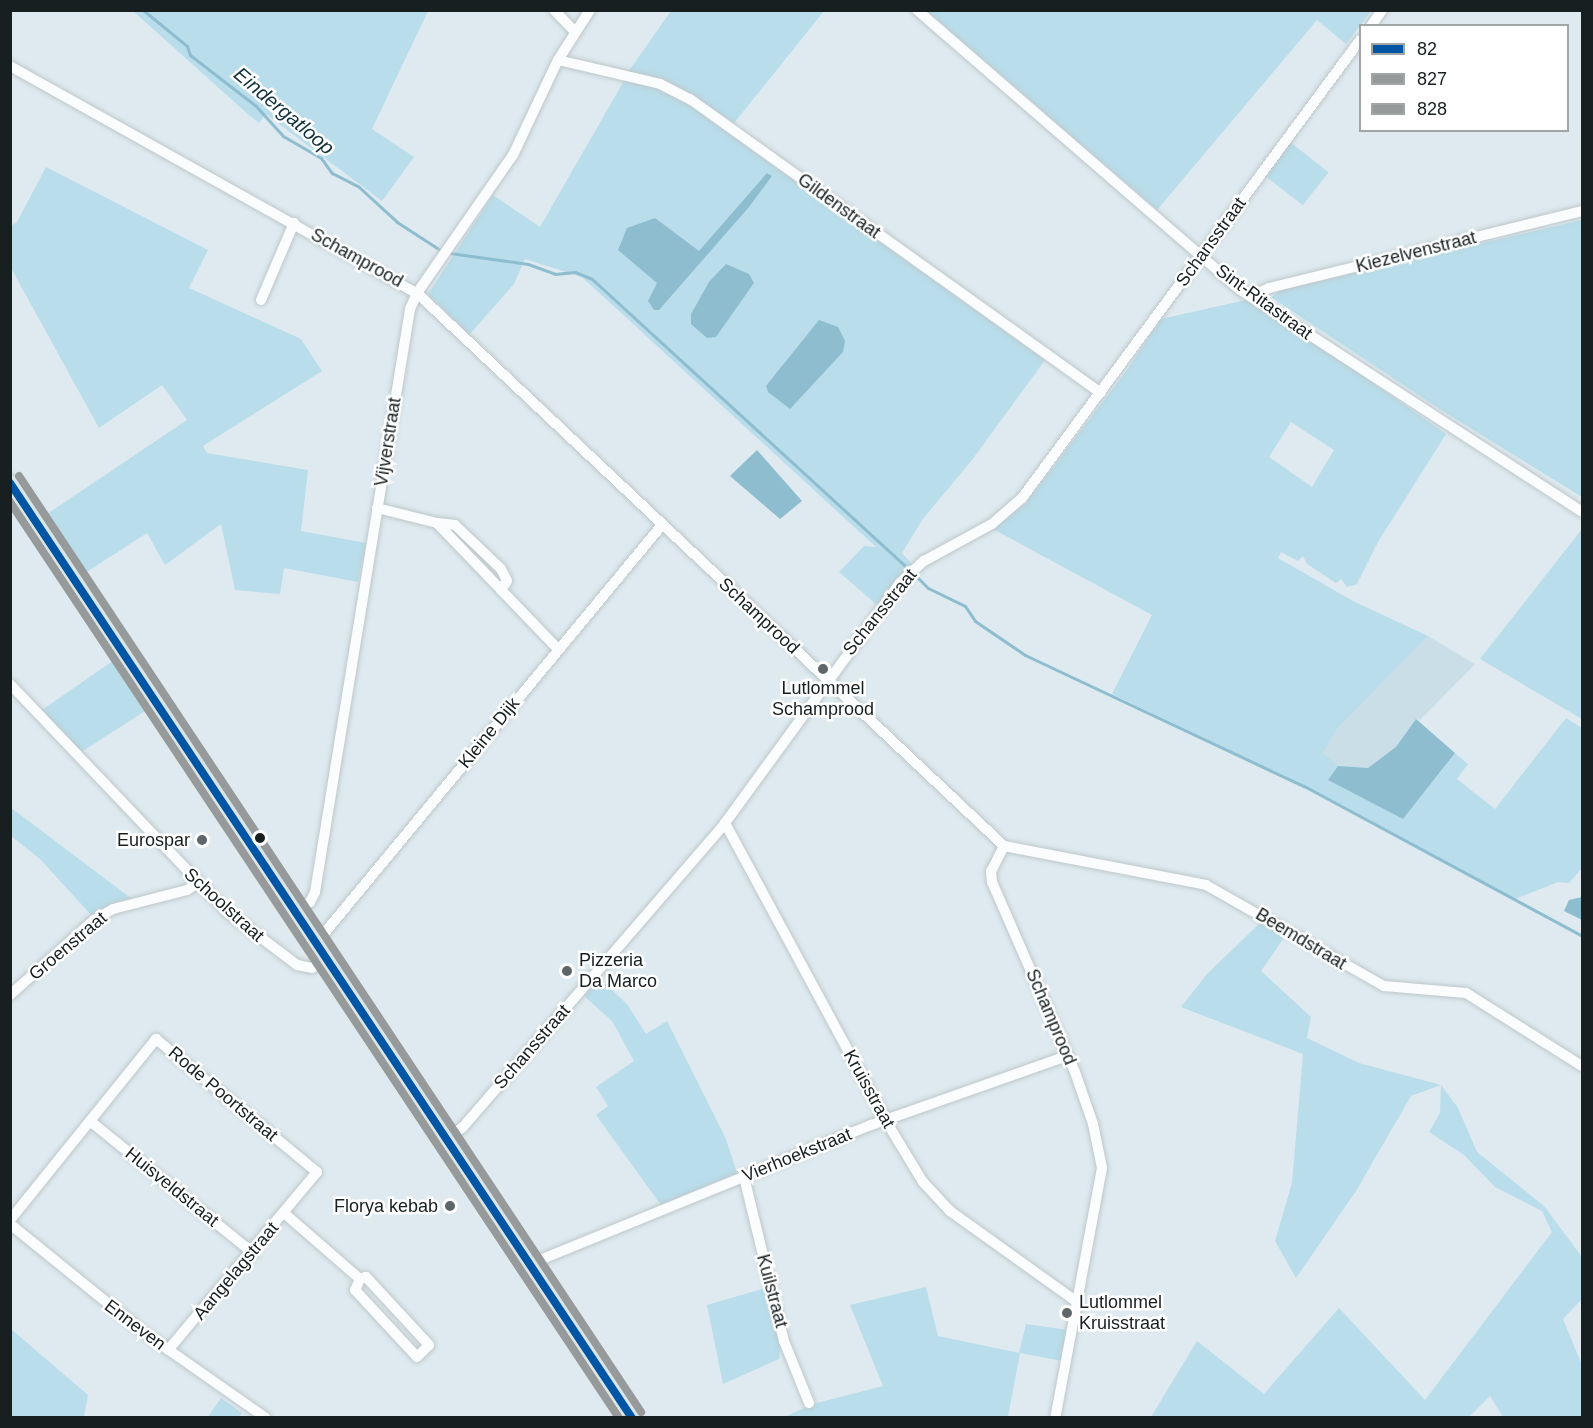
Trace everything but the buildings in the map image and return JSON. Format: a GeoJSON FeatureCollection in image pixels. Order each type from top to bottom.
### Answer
{"type":"FeatureCollection","features":[{"type":"Feature","properties":{"kind":"main road"},"geometry":{"type":"LineString","coordinates":[[10,482],[632,1418]]}},
{"type":"Feature","properties":{"kind":"street"},"geometry":{"type":"LineString","coordinates":[[554,10],[575,32]]}},
{"type":"Feature","properties":{"kind":"street","name":"Vijverstraat"},"geometry":{"type":"LineString","coordinates":[[296,912],[310,902],[315,892],[410,309],[417,293],[513,155],[558,60],[590,10]]}},
{"type":"Feature","properties":{"kind":"street","name":"Sint-Ritastraat"},"geometry":{"type":"LineString","coordinates":[[917,10],[1251,297],[1582,512]]}},
{"type":"Feature","properties":{"kind":"street"},"geometry":{"type":"LineString","coordinates":[[1372,24],[1382,10]]}},
{"type":"Feature","properties":{"kind":"street","name":"Schansstraat"},"geometry":{"type":"LineString","coordinates":[[447,1139],[463,1127],[725,823],[827,679],[912,570],[1012,509],[1101,393],[1359,41]]}},
{"type":"Feature","properties":{"kind":"street","name":"Gildenstraat"},"geometry":{"type":"LineString","coordinates":[[558,60],[660,84],[690,99],[1101,393]]}},
{"type":"Feature","properties":{"kind":"street","name":"Schamprood"},"geometry":{"type":"LineString","coordinates":[[10,66],[417,293],[1004,846],[991,871],[992,882],[1067,1056],[1093,1125],[1102,1168],[1055,1418]]}},
{"type":"Feature","properties":{"kind":"street","name":"Kiezelvenstraat"},"geometry":{"type":"LineString","coordinates":[[1251,297],[1269,288],[1582,211]]}},
{"type":"Feature","properties":{"kind":"street"},"geometry":{"type":"LineString","coordinates":[[261,300],[294,223]]}},
{"type":"Feature","properties":{"kind":"street"},"geometry":{"type":"LineString","coordinates":[[377,507],[437,523],[558,649]]}},
{"type":"Feature","properties":{"kind":"street","name":"Kleine Dijk"},"geometry":{"type":"LineString","coordinates":[[316,942],[663,525]]}},
{"type":"Feature","properties":{"kind":"street","name":"Schoolstraat"},"geometry":{"type":"LineString","coordinates":[[10,684],[227,912],[297,965],[312,968],[327,959]]}},
{"type":"Feature","properties":{"kind":"street","name":"Kruisstraat"},"geometry":{"type":"LineString","coordinates":[[725,823],[886,1121],[935,1198],[1077,1302]]}},
{"type":"Feature","properties":{"kind":"street","name":"Beemdstraat"},"geometry":{"type":"LineString","coordinates":[[1004,846],[1206,885],[1384,986],[1466,993],[1582,1066]]}},
{"type":"Feature","properties":{"kind":"street","name":"Groenstraat"},"geometry":{"type":"LineString","coordinates":[[10,995],[94,920],[113,909],[187,890],[198,884]]}},
{"type":"Feature","properties":{"kind":"street","name":"Rode Poortstraat"},"geometry":{"type":"LineString","coordinates":[[10,1222],[156,1039],[317,1173],[284,1213]]}},
{"type":"Feature","properties":{"kind":"street","name":"Vierhoekstraat"},"geometry":{"type":"LineString","coordinates":[[530,1264],[886,1121],[1067,1056]]}},
{"type":"Feature","properties":{"kind":"street","name":"Huisveldstraat"},"geometry":{"type":"LineString","coordinates":[[90,1121],[253,1253]]}},
{"type":"Feature","properties":{"kind":"street","name":"Kuilstraat"},"geometry":{"type":"LineString","coordinates":[[744,1177],[784,1341],[809,1403]]}},
{"type":"Feature","properties":{"kind":"street","name":"Aangelagstraat"},"geometry":{"type":"LineString","coordinates":[[168,1350],[253,1253],[284,1213],[360,1280]]}},
{"type":"Feature","properties":{"kind":"street","name":"Enneven"},"geometry":{"type":"LineString","coordinates":[[10,1222],[168,1350],[266,1418]]}},
{"type":"Feature","properties":{"kind":"street","name":"Aangelagstraat"},"geometry":{"type":"LineString","coordinates":[[366,1277],[429,1346],[417,1357],[355,1290],[360,1280],[366,1277]]}},
{"type":"Feature","properties":{"kind":"shaded area"},"geometry":{"type":"Polygon","coordinates":[[[133,11],[428,11],[372,129],[414,157],[382,201],[266,114],[259,123],[133,11]]]}},
{"type":"Feature","properties":{"kind":"shaded area"},"geometry":{"type":"Polygon","coordinates":[[[671,11],[824,11],[734,123],[668,81],[628,72],[671,11]]]}},
{"type":"Feature","properties":{"kind":"shaded area"},"geometry":{"type":"Polygon","coordinates":[[[927,11],[1371,11],[1346,44],[1317,20],[1157,210],[927,11]]]}},
{"type":"Feature","properties":{"kind":"shaded area"},"geometry":{"type":"Polygon","coordinates":[[[625,79],[672,93],[1045,360],[972,460],[922,520],[902,553],[912,564],[877,605],[839,572],[864,546],[876,547],[582,277],[525,259],[514,284],[469,335],[428,294],[493,195],[540,227],[625,79]]]}},
{"type":"Feature","properties":{"kind":"shaded area"},"geometry":{"type":"Polygon","coordinates":[[[1290,142],[1329,172],[1303,205],[1264,175],[1290,142]]]}},
{"type":"Feature","properties":{"kind":"shaded area"},"geometry":{"type":"Polygon","coordinates":[[[46,167],[208,250],[189,288],[301,339],[322,371],[203,446],[207,453],[308,470],[301,531],[366,543],[358,582],[284,568],[280,594],[235,590],[221,524],[165,565],[147,533],[82,575],[44,516],[187,420],[162,385],[99,428],[11,268],[11,226],[17,222],[46,167]]]}},
{"type":"Feature","properties":{"kind":"shaded area"},"geometry":{"type":"Polygon","coordinates":[[[767,173],[772,176],[749,207],[659,310],[654,310],[648,301],[657,283],[618,250],[627,228],[655,218],[699,251],[767,173]]]}},
{"type":"Feature","properties":{"kind":"shaded area"},"geometry":{"type":"Polygon","coordinates":[[[1582,220],[1582,497],[1438,408],[1271,297],[1281,290],[1582,220]]]}},
{"type":"Feature","properties":{"kind":"shaded area"},"geometry":{"type":"Polygon","coordinates":[[[726,264],[749,274],[754,283],[716,337],[707,338],[691,324],[691,314],[709,282],[726,264]]]}},
{"type":"Feature","properties":{"kind":"shaded area"},"geometry":{"type":"Polygon","coordinates":[[[1246,300],[1318,344],[1446,434],[1378,542],[1357,584],[1347,587],[1341,579],[1336,583],[1307,564],[1303,556],[1298,561],[1281,552],[1278,558],[1353,601],[1428,636],[1337,729],[1323,753],[1338,766],[1329,780],[1403,819],[1455,753],[1468,764],[1457,779],[1495,809],[1566,718],[1582,728],[1582,868],[1569,883],[1558,882],[1515,899],[1304,786],[1112,694],[1152,615],[993,529],[1026,503],[1127,370],[1161,319],[1246,300]],[[1291,422],[1269,457],[1312,487],[1334,450],[1291,422]]]}},
{"type":"Feature","properties":{"kind":"shaded area"},"geometry":{"type":"Polygon","coordinates":[[[819,320],[838,327],[845,341],[843,352],[790,409],[768,392],[766,386],[819,320]]]}},
{"type":"Feature","properties":{"kind":"shaded area"},"geometry":{"type":"Polygon","coordinates":[[[757,450],[802,501],[780,519],[730,476],[757,450]]]}},
{"type":"Feature","properties":{"kind":"shaded area"},"geometry":{"type":"Polygon","coordinates":[[[1582,529],[1582,719],[1480,659],[1582,529]]]}},
{"type":"Feature","properties":{"kind":"shaded area"},"geometry":{"type":"Polygon","coordinates":[[[1428,636],[1475,664],[1419,721],[1417,719],[1397,747],[1368,768],[1338,766],[1322,754],[1337,729],[1428,636]]]}},
{"type":"Feature","properties":{"kind":"shaded area"},"geometry":{"type":"Polygon","coordinates":[[[117,658],[150,708],[81,752],[42,710],[117,658]]]}},
{"type":"Feature","properties":{"kind":"shaded area"},"geometry":{"type":"Polygon","coordinates":[[[1416,719],[1455,753],[1403,819],[1328,780],[1338,766],[1368,768],[1396,747],[1416,719]]]}},
{"type":"Feature","properties":{"kind":"shaded area"},"geometry":{"type":"Polygon","coordinates":[[[10,807],[132,899],[116,902],[92,916],[40,859],[11,836],[10,807]]]}},
{"type":"Feature","properties":{"kind":"shaded area"},"geometry":{"type":"Polygon","coordinates":[[[1582,897],[1582,920],[1564,911],[1569,900],[1582,897]]]}},
{"type":"Feature","properties":{"kind":"shaded area"},"geometry":{"type":"Polygon","coordinates":[[[1261,922],[1285,936],[1261,971],[1311,1017],[1307,1038],[1359,1063],[1441,1085],[1411,1096],[1356,1191],[1296,1278],[1275,1241],[1292,1183],[1303,1054],[1181,1007],[1207,974],[1261,922]]]}},
{"type":"Feature","properties":{"kind":"shaded area"},"geometry":{"type":"Polygon","coordinates":[[[599,978],[627,1004],[646,1034],[667,1021],[726,1139],[737,1173],[661,1205],[596,1115],[608,1106],[596,1087],[634,1061],[612,1021],[584,996],[599,978]]]}},
{"type":"Feature","properties":{"kind":"shaded area"},"geometry":{"type":"Polygon","coordinates":[[[1441,1085],[1458,1108],[1477,1152],[1544,1206],[1582,1257],[1582,1299],[1563,1319],[1582,1365],[1582,1417],[1503,1417],[1490,1396],[1469,1417],[1151,1417],[1197,1341],[1264,1394],[1339,1308],[1425,1400],[1552,1232],[1542,1211],[1495,1187],[1464,1155],[1429,1132],[1440,1113],[1441,1085]]]}},
{"type":"Feature","properties":{"kind":"shaded area"},"geometry":{"type":"Polygon","coordinates":[[[926,1287],[938,1336],[1019,1353],[1026,1324],[1068,1330],[1062,1361],[1020,1353],[1008,1417],[782,1418],[813,1404],[883,1386],[850,1305],[926,1287]]]}},
{"type":"Feature","properties":{"kind":"shaded area"},"geometry":{"type":"Polygon","coordinates":[[[766,1288],[781,1344],[779,1359],[723,1384],[707,1305],[766,1288]]]}},
{"type":"Feature","properties":{"kind":"shaded area"},"geometry":{"type":"Polygon","coordinates":[[[11,1329],[88,1395],[84,1417],[11,1417],[11,1329]]]}},
{"type":"Feature","properties":{"kind":"shaded area"},"geometry":{"type":"Polygon","coordinates":[[[221,1398],[242,1413],[239,1417],[208,1417],[221,1398]]]}},
{"type":"Feature","properties":{"kind":"waterway","name":"Eindergatloop"},"geometry":{"type":"LineString","coordinates":[[143,10],[187,46],[190,55],[256,106],[283,136],[321,158],[332,173],[359,187],[397,222],[440,250]]}},
{"type":"Feature","properties":{"kind":"waterway"},"geometry":{"type":"LineString","coordinates":[[450,253],[528,264],[555,274],[575,272],[592,279],[910,570]]}},
{"type":"Feature","properties":{"kind":"waterway"},"geometry":{"type":"LineString","coordinates":[[915,575],[928,588],[965,606],[975,621],[1025,655],[1304,786],[1582,936]]}},
{"type":"Feature","properties":{"kind":"transit line","name":"828"},"geometry":{"type":"LineString","coordinates":[[19,476],[641,1412]]}},
{"type":"Feature","properties":{"kind":"transit line","name":"82"},"geometry":{"type":"LineString","coordinates":[[10,483],[632,1418]]}},
{"type":"Feature","properties":{"kind":"transit line","name":"827"},"geometry":{"type":"LineString","coordinates":[[10,502],[619,1418]]}},
{"type":"Feature","properties":{"kind":"place","name":"Lutlommel Schamprood"},"geometry":{"type":"Point","coordinates":[823,669]}},
{"type":"Feature","properties":{"kind":"place","name":"Eurospar"},"geometry":{"type":"Point","coordinates":[202,840]}},
{"type":"Feature","properties":{"kind":"place","name":"Pizzeria Da Marco"},"geometry":{"type":"Point","coordinates":[567,971]}},
{"type":"Feature","properties":{"kind":"place","name":"Florya kebab"},"geometry":{"type":"Point","coordinates":[450,1206]}},
{"type":"Feature","properties":{"kind":"place","name":"Lutlommel Kruisstraat"},"geometry":{"type":"Point","coordinates":[1067,1313]}}]}
